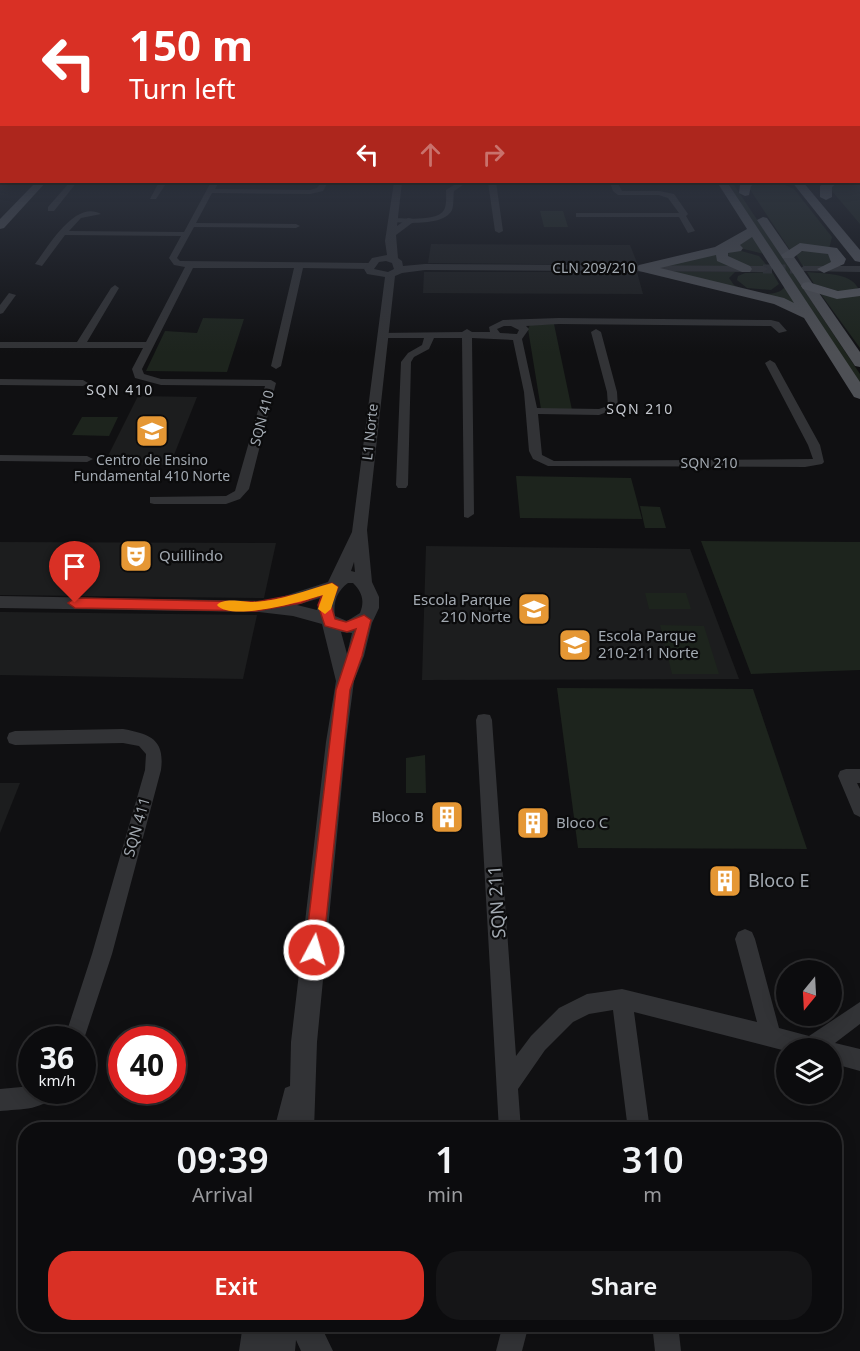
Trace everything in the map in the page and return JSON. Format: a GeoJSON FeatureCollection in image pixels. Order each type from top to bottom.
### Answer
{"type":"FeatureCollection","features":[{"type":"Feature","properties":{"kind":"highway"},"geometry":{"type":"LineString","coordinates":[[834,226],[860,258]]}},
{"type":"Feature","properties":{"kind":"highway"},"geometry":{"type":"LineString","coordinates":[[832,251],[838,231]]}},
{"type":"Feature","properties":{"kind":"highway"},"geometry":{"type":"LineString","coordinates":[[788,255],[800,247],[832,251],[839,259],[837,264],[824,269]]}},
{"type":"Feature","properties":{"kind":"highway"},"geometry":{"type":"LineString","coordinates":[[824,269],[853,278],[860,283]]}},
{"type":"Feature","properties":{"kind":"highway"},"geometry":{"type":"LineString","coordinates":[[808,286],[837,295],[860,292]]}},
{"type":"Feature","properties":{"kind":"main road"},"geometry":{"type":"LineString","coordinates":[[752,226],[767,264]]}},
{"type":"Feature","properties":{"kind":"main road"},"geometry":{"type":"LineString","coordinates":[[770,226],[860,363]]}},
{"type":"Feature","properties":{"kind":"main road"},"geometry":{"type":"LineString","coordinates":[[643,268],[725,246],[742,240],[754,229]]}},
{"type":"Feature","properties":{"kind":"main road"},"geometry":{"type":"LineString","coordinates":[[746,269],[725,262],[721,254],[729,249],[744,249],[767,264],[784,280],[860,394]]}},
{"type":"Feature","properties":{"kind":"main road"},"geometry":{"type":"LineString","coordinates":[[643,268],[779,301],[809,315]]}},
{"type":"Feature","properties":{"kind":"main road"},"geometry":{"type":"LineString","coordinates":[[746,269],[735,273],[732,279],[739,286],[749,290],[771,291],[778,289],[784,280]]}},
{"type":"Feature","properties":{"kind":"street"},"geometry":{"type":"LineString","coordinates":[[39,264],[68,226]]}},
{"type":"Feature","properties":{"kind":"street"},"geometry":{"type":"LineString","coordinates":[[191,226],[173,259],[177,263],[370,266],[380,259]]}},
{"type":"Feature","properties":{"kind":"street","name":"L1 Norte"},"geometry":{"type":"LineString","coordinates":[[364,584],[359,530],[381,334],[377,322],[392,268],[391,226]]}},
{"type":"Feature","properties":{"kind":"street"},"geometry":{"type":"LineString","coordinates":[[390,237],[405,226]]}},
{"type":"Feature","properties":{"kind":"street"},"geometry":{"type":"LineString","coordinates":[[498,226],[499,231]]}},
{"type":"Feature","properties":{"kind":"street"},"geometry":{"type":"LineString","coordinates":[[688,226],[691,231]]}},
{"type":"Feature","properties":{"kind":"street"},"geometry":{"type":"LineString","coordinates":[[62,232],[187,234]]}},
{"type":"Feature","properties":{"kind":"street","name":"L1 Norte"},"geometry":{"type":"LineString","coordinates":[[380,259],[390,237]]}},
{"type":"Feature","properties":{"kind":"street","name":"CLN 209/210"},"geometry":{"type":"LineString","coordinates":[[380,259],[392,268],[746,269],[767,264]]}},
{"type":"Feature","properties":{"kind":"street","name":"SQN 410"},"geometry":{"type":"LineString","coordinates":[[190,265],[137,369],[139,376],[146,380],[160,382],[273,375]]}},
{"type":"Feature","properties":{"kind":"street","name":"SQN 410"},"geometry":{"type":"LineString","coordinates":[[154,500],[226,500],[240,495],[273,375],[299,266]]}},
{"type":"Feature","properties":{"kind":"street"},"geometry":{"type":"LineString","coordinates":[[370,266],[371,272],[392,268]]}},
{"type":"Feature","properties":{"kind":"street"},"geometry":{"type":"LineString","coordinates":[[804,269],[860,269]]}},
{"type":"Feature","properties":{"kind":"street"},"geometry":{"type":"LineString","coordinates":[[80,345],[115,288]]}},
{"type":"Feature","properties":{"kind":"street"},"geometry":{"type":"LineString","coordinates":[[0,311],[12,295]]}},
{"type":"Feature","properties":{"kind":"street"},"geometry":{"type":"LineString","coordinates":[[495,331],[505,323],[550,321],[771,323],[776,324],[782,331]]}},
{"type":"Feature","properties":{"kind":"street","name":"SQN 210"},"geometry":{"type":"LineString","coordinates":[[515,324],[524,329],[523,333],[517,337],[532,411],[534,450],[537,457],[552,464],[805,464],[818,462],[814,446],[770,363]]}},
{"type":"Feature","properties":{"kind":"street"},"geometry":{"type":"LineString","coordinates":[[381,334],[455,335],[495,331],[517,337]]}},
{"type":"Feature","properties":{"kind":"street"},"geometry":{"type":"LineString","coordinates":[[532,411],[598,412],[614,408],[596,332]]}},
{"type":"Feature","properties":{"kind":"street"},"geometry":{"type":"LineString","coordinates":[[467,334],[468,514]]}},
{"type":"Feature","properties":{"kind":"street"},"geometry":{"type":"LineString","coordinates":[[402,485],[406,362],[411,355],[426,346],[430,335]]}},
{"type":"Feature","properties":{"kind":"street"},"geometry":{"type":"LineString","coordinates":[[0,345],[149,345]]}},
{"type":"Feature","properties":{"kind":"street"},"geometry":{"type":"LineString","coordinates":[[0,382],[84,383]]}},
{"type":"Feature","properties":{"kind":"street"},"geometry":{"type":"LineString","coordinates":[[0,458],[87,459]]}},
{"type":"Feature","properties":{"kind":"street","name":"L1 Norte"},"geometry":{"type":"LineString","coordinates":[[335,584],[359,530]]}},
{"type":"Feature","properties":{"kind":"street"},"geometry":{"type":"LineString","coordinates":[[256,606],[301,598],[351,578],[364,584],[371,597],[372,605],[364,620],[356,656],[345,681],[336,742],[304,1042],[301,1122]]}},
{"type":"Feature","properties":{"kind":"street"},"geometry":{"type":"LineString","coordinates":[[335,584],[324,605],[345,681]]}},
{"type":"Feature","properties":{"kind":"street"},"geometry":{"type":"LineString","coordinates":[[0,602],[256,606],[287,609],[347,627],[364,620]]}},
{"type":"Feature","properties":{"kind":"street","name":"SQN 211"},"geometry":{"type":"LineString","coordinates":[[484,720],[510,1122]]}},
{"type":"Feature","properties":{"kind":"street","name":"SQN 411"},"geometry":{"type":"LineString","coordinates":[[15,738],[123,736],[140,739],[154,750],[155,759],[150,782],[102,954],[79,1026]]}},
{"type":"Feature","properties":{"kind":"street"},"geometry":{"type":"LineString","coordinates":[[860,776],[846,776],[860,809]]}},
{"type":"Feature","properties":{"kind":"street"},"geometry":{"type":"LineString","coordinates":[[745,939],[771,1037]]}},
{"type":"Feature","properties":{"kind":"street"},"geometry":{"type":"LineString","coordinates":[[508,1085],[538,1043],[566,1015],[587,1004],[622,999],[776,1038]]}},
{"type":"Feature","properties":{"kind":"street"},"geometry":{"type":"LineString","coordinates":[[622,999],[638,1122]]}},
{"type":"Feature","properties":{"kind":"street"},"geometry":{"type":"LineString","coordinates":[[832,1038],[860,1012]]}},
{"type":"Feature","properties":{"kind":"street"},"geometry":{"type":"LineString","coordinates":[[289,1122],[304,1042]]}},
{"type":"Feature","properties":{"kind":"street"},"geometry":{"type":"LineString","coordinates":[[842,1055],[860,1060]]}},
{"type":"Feature","properties":{"kind":"street"},"geometry":{"type":"LineString","coordinates":[[0,1100],[18,1098]]}},
{"type":"Feature","properties":{"kind":"street"},"geometry":{"type":"LineString","coordinates":[[255,1351],[257,1332]]}},
{"type":"Feature","properties":{"kind":"street"},"geometry":{"type":"LineString","coordinates":[[279,1351],[281,1332]]}},
{"type":"Feature","properties":{"kind":"street"},"geometry":{"type":"LineString","coordinates":[[308,1332],[317,1351]]}},
{"type":"Feature","properties":{"kind":"street"},"geometry":{"type":"LineString","coordinates":[[509,1351],[514,1332]]}},
{"type":"Feature","properties":{"kind":"street"},"geometry":{"type":"LineString","coordinates":[[666,1332],[668,1351]]}},
{"type":"Feature","properties":{"kind":"shaded area"},"geometry":{"type":"Polygon","coordinates":[[[544,226],[568,227],[544,227],[544,226]]]}},
{"type":"Feature","properties":{"kind":"shaded area"},"geometry":{"type":"Polygon","coordinates":[[[756,226],[761,226],[860,374],[860,385],[756,226]]]}},
{"type":"Feature","properties":{"kind":"shaded area"},"geometry":{"type":"Polygon","coordinates":[[[774,226],[823,226],[832,237],[829,249],[790,250],[774,226]]]}},
{"type":"Feature","properties":{"kind":"shaded area"},"geometry":{"type":"Polygon","coordinates":[[[753,236],[764,254],[740,248],[720,251],[733,267],[657,267],[753,236]]]}},
{"type":"Feature","properties":{"kind":"shaded area"},"geometry":{"type":"Polygon","coordinates":[[[431,244],[630,245],[638,265],[428,263],[431,244]]]}},
{"type":"Feature","properties":{"kind":"shaded area"},"geometry":{"type":"Polygon","coordinates":[[[812,249],[834,256],[831,265],[804,268],[795,253],[812,249]]]}},
{"type":"Feature","properties":{"kind":"shaded area"},"geometry":{"type":"Polygon","coordinates":[[[738,250],[759,256],[769,268],[742,266],[726,254],[738,250]]]}},
{"type":"Feature","properties":{"kind":"shaded area"},"geometry":{"type":"Polygon","coordinates":[[[658,271],[735,272],[729,278],[734,285],[746,290],[767,294],[780,291],[785,287],[799,309],[658,271]]]}},
{"type":"Feature","properties":{"kind":"shaded area"},"geometry":{"type":"Polygon","coordinates":[[[424,272],[637,272],[643,294],[423,293],[424,272]]]}},
{"type":"Feature","properties":{"kind":"shaded area"},"geometry":{"type":"Polygon","coordinates":[[[772,272],[779,284],[771,290],[747,288],[737,280],[738,276],[745,273],[772,272]]]}},
{"type":"Feature","properties":{"kind":"shaded area"},"geometry":{"type":"Polygon","coordinates":[[[807,272],[842,276],[858,288],[845,293],[814,284],[807,272]]]}},
{"type":"Feature","properties":{"kind":"shaded area"},"geometry":{"type":"Polygon","coordinates":[[[820,293],[860,294],[860,348],[820,293]]]}},
{"type":"Feature","properties":{"kind":"shaded area"},"geometry":{"type":"Polygon","coordinates":[[[203,318],[244,319],[227,372],[146,371],[165,331],[197,333],[203,318]]]}},
{"type":"Feature","properties":{"kind":"shaded area"},"geometry":{"type":"Polygon","coordinates":[[[554,324],[572,410],[541,409],[528,329],[530,325],[554,324]]]}},
{"type":"Feature","properties":{"kind":"shaded area","name":"Centro de Ensino Fundamental 410 Norte"},"geometry":{"type":"Polygon","coordinates":[[[138,396],[197,397],[170,465],[104,464],[138,396]]]}},
{"type":"Feature","properties":{"kind":"shaded area"},"geometry":{"type":"Polygon","coordinates":[[[82,417],[118,417],[109,436],[72,435],[82,417]]]}},
{"type":"Feature","properties":{"kind":"shaded area"},"geometry":{"type":"Polygon","coordinates":[[[516,476],[631,478],[642,519],[520,518],[516,476]]]}},
{"type":"Feature","properties":{"kind":"shaded area"},"geometry":{"type":"Polygon","coordinates":[[[640,506],[660,507],[666,528],[645,528],[640,506]]]}},
{"type":"Feature","properties":{"kind":"shaded area"},"geometry":{"type":"Polygon","coordinates":[[[701,541],[860,542],[860,670],[751,674],[701,541]]]}},
{"type":"Feature","properties":{"kind":"shaded area"},"geometry":{"type":"Polygon","coordinates":[[[0,542],[276,543],[264,598],[0,595],[0,542]]]}},
{"type":"Feature","properties":{"kind":"shaded area","name":"Escola Parque 210-211 Norte"},"geometry":{"type":"Polygon","coordinates":[[[426,546],[690,549],[739,679],[422,680],[426,546]]]}},
{"type":"Feature","properties":{"kind":"shaded area"},"geometry":{"type":"Polygon","coordinates":[[[645,593],[686,593],[691,609],[649,609],[645,593]]]}},
{"type":"Feature","properties":{"kind":"shaded area"},"geometry":{"type":"Polygon","coordinates":[[[0,612],[257,615],[243,679],[0,675],[0,612]]]}},
{"type":"Feature","properties":{"kind":"shaded area"},"geometry":{"type":"Polygon","coordinates":[[[660,625],[704,626],[719,674],[672,674],[660,625]]]}},
{"type":"Feature","properties":{"kind":"shaded area"},"geometry":{"type":"Polygon","coordinates":[[[557,688],[753,689],[807,849],[578,848],[557,688]]]}},
{"type":"Feature","properties":{"kind":"shaded area"},"geometry":{"type":"Polygon","coordinates":[[[425,755],[426,793],[406,793],[406,758],[425,755]]]}},
{"type":"Feature","properties":{"kind":"shaded area"},"geometry":{"type":"Polygon","coordinates":[[[0,783],[20,783],[0,833],[0,783]]]}},
{"type":"Feature","properties":{"kind":"tunnel"},"geometry":{"type":"LineString","coordinates":[[763,269],[804,269]]}},
{"type":"Feature","properties":{"kind":"slow traffic"},"geometry":{"type":"LineString","coordinates":[[224,605],[256,606],[290,601],[332,587],[324,605],[325,609]]}},
{"type":"Feature","properties":{"kind":"place","name":"Centro de Ensino Fundamental 410 Norte"},"geometry":{"type":"Point","coordinates":[152,431]}},
{"type":"Feature","properties":{"kind":"place","name":"Quillindo"},"geometry":{"type":"Point","coordinates":[136,556]}},
{"type":"Feature","properties":{"kind":"place","name":"Escola Parque 210 Norte"},"geometry":{"type":"Point","coordinates":[534,609]}},
{"type":"Feature","properties":{"kind":"place","name":"Escola Parque 210-211 Norte"},"geometry":{"type":"Point","coordinates":[575,645]}},
{"type":"Feature","properties":{"kind":"place","name":"Bloco B"},"geometry":{"type":"Point","coordinates":[447,817]}},
{"type":"Feature","properties":{"kind":"place","name":"Bloco C"},"geometry":{"type":"Point","coordinates":[533,823]}},
{"type":"Feature","properties":{"kind":"place","name":"Bloco E"},"geometry":{"type":"Point","coordinates":[725,881]}},
{"type":"Feature","properties":{"kind":"district","name":"SQN 410"},"geometry":{"type":"Point","coordinates":[120,390]}},
{"type":"Feature","properties":{"kind":"district","name":"SQN 210"},"geometry":{"type":"Point","coordinates":[640,409]}},
{"type":"Feature","properties":{"kind":"route"},"geometry":{"type":"LineString","coordinates":[[75,603],[256,606],[290,601],[332,587],[324,605],[330,623],[347,627],[357,625],[364,620],[356,656],[343,690],[314,950]]}}]}
